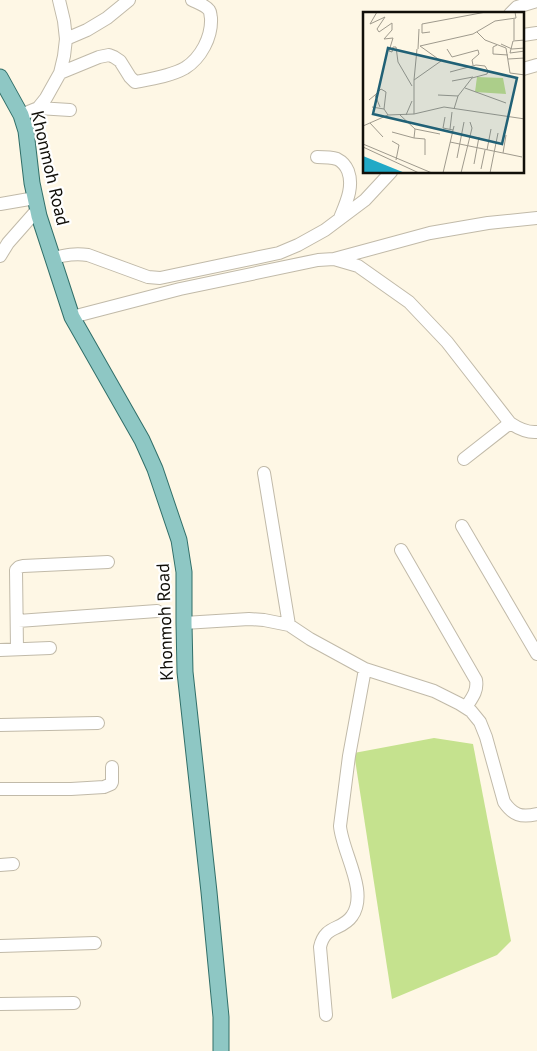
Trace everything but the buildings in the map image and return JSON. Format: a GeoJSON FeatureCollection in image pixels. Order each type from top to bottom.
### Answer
{"type":"FeatureCollection","features":[{"type":"Feature","properties":{"kind":"main road","name":"Khonmoh Road"},"geometry":{"type":"LineString","coordinates":[[0,77],[21,115],[26,131],[36,203],[72,317],[142,440],[155,469],[179,540],[184,572],[185,672],[210,892],[221,1017],[221,1051]]}},
{"type":"Feature","properties":{"kind":"street"},"geometry":{"type":"LineString","coordinates":[[38,108],[60,73],[64,56],[66,39],[59,0]]}},
{"type":"Feature","properties":{"kind":"street"},"geometry":{"type":"LineString","coordinates":[[66,39],[87,30],[107,18],[129,0]]}},
{"type":"Feature","properties":{"kind":"street"},"geometry":{"type":"LineString","coordinates":[[60,73],[105,55],[120,61],[135,82],[178,72],[192,62],[210,35],[211,22],[208,9],[192,0]]}},
{"type":"Feature","properties":{"kind":"street"},"geometry":{"type":"LineString","coordinates":[[512,12],[517,7],[537,1]]}},
{"type":"Feature","properties":{"kind":"street"},"geometry":{"type":"LineString","coordinates":[[524,35],[537,33]]}},
{"type":"Feature","properties":{"kind":"street"},"geometry":{"type":"LineString","coordinates":[[524,69],[537,65]]}},
{"type":"Feature","properties":{"kind":"street"},"geometry":{"type":"LineString","coordinates":[[21,115],[38,108],[70,110]]}},
{"type":"Feature","properties":{"kind":"street"},"geometry":{"type":"LineString","coordinates":[[317,157],[341,161],[349,173],[351,186],[340,218]]}},
{"type":"Feature","properties":{"kind":"street"},"geometry":{"type":"LineString","coordinates":[[53,258],[68,254],[88,255],[148,276],[160,278],[278,253],[298,245],[325,230],[365,200],[389,174]]}},
{"type":"Feature","properties":{"kind":"street"},"geometry":{"type":"LineString","coordinates":[[0,204],[36,203]]}},
{"type":"Feature","properties":{"kind":"street"},"geometry":{"type":"LineString","coordinates":[[0,256],[36,203]]}},
{"type":"Feature","properties":{"kind":"street"},"geometry":{"type":"LineString","coordinates":[[72,317],[180,289],[318,260],[334,259],[430,232],[488,222],[537,218]]}},
{"type":"Feature","properties":{"kind":"street"},"geometry":{"type":"LineString","coordinates":[[334,259],[358,266],[409,302],[447,342],[510,423],[528,432],[537,432]]}},
{"type":"Feature","properties":{"kind":"street"},"geometry":{"type":"LineString","coordinates":[[464,459],[510,423]]}},
{"type":"Feature","properties":{"kind":"street"},"geometry":{"type":"LineString","coordinates":[[264,473],[289,625]]}},
{"type":"Feature","properties":{"kind":"street"},"geometry":{"type":"LineString","coordinates":[[462,526],[537,654]]}},
{"type":"Feature","properties":{"kind":"street"},"geometry":{"type":"LineString","coordinates":[[401,550],[476,680],[475,693],[466,707]]}},
{"type":"Feature","properties":{"kind":"street"},"geometry":{"type":"LineString","coordinates":[[17,650],[16,570],[19,567],[108,562]]}},
{"type":"Feature","properties":{"kind":"street"},"geometry":{"type":"LineString","coordinates":[[18,621],[157,612]]}},
{"type":"Feature","properties":{"kind":"street"},"geometry":{"type":"LineString","coordinates":[[184,623],[249,619],[289,625],[363,677],[434,691],[466,707],[480,722],[504,802],[510,811],[518,815],[529,816],[537,814]]}},
{"type":"Feature","properties":{"kind":"street"},"geometry":{"type":"LineString","coordinates":[[0,650],[50,648]]}},
{"type":"Feature","properties":{"kind":"street"},"geometry":{"type":"LineString","coordinates":[[326,1015],[320,947],[322,939],[327,933],[347,922],[352,917],[357,906],[357,885],[341,836],[340,826],[349,756],[363,677]]}},
{"type":"Feature","properties":{"kind":"street"},"geometry":{"type":"LineString","coordinates":[[0,725],[98,724]]}},
{"type":"Feature","properties":{"kind":"street"},"geometry":{"type":"LineString","coordinates":[[0,789],[104,787],[112,782],[112,767]]}},
{"type":"Feature","properties":{"kind":"street"},"geometry":{"type":"LineString","coordinates":[[0,864],[13,864]]}},
{"type":"Feature","properties":{"kind":"street"},"geometry":{"type":"LineString","coordinates":[[0,946],[95,942]]}},
{"type":"Feature","properties":{"kind":"street"},"geometry":{"type":"LineString","coordinates":[[0,1004],[74,1003]]}},
{"type":"Feature","properties":{"kind":"green space"},"geometry":{"type":"Polygon","coordinates":[[[434,738],[473,744],[511,941],[497,955],[392,999],[354,753],[434,738]]]}}]}
